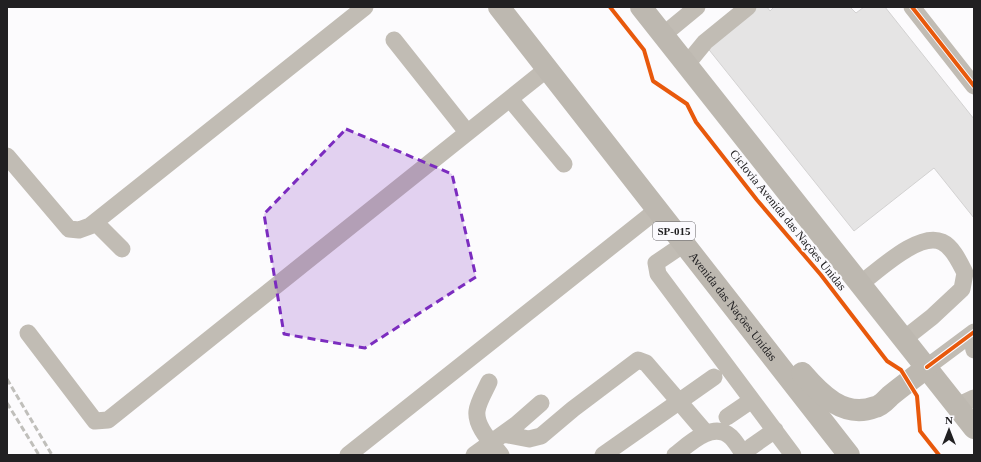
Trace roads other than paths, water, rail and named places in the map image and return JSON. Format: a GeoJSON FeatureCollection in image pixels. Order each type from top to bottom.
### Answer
{"type":"FeatureCollection","features":[{"type":"Feature","properties":{"kind":"highway","name":"Avenida das Nações Unidas"},"geometry":{"type":"LineString","coordinates":[[499,7],[845,452]]}},
{"type":"Feature","properties":{"kind":"highway"},"geometry":{"type":"LineString","coordinates":[[641,7],[927,367],[966,402],[974,428]]}},
{"type":"Feature","properties":{"kind":"highway"},"geometry":{"type":"LineString","coordinates":[[732,305],[749,312],[819,392],[833,404],[842,408],[862,410],[876,407],[927,367]]}},
{"type":"Feature","properties":{"kind":"street"},"geometry":{"type":"LineString","coordinates":[[7,156],[69,229],[79,230],[90,226],[365,7]]}},
{"type":"Feature","properties":{"kind":"street"},"geometry":{"type":"LineString","coordinates":[[663,35],[697,7]]}},
{"type":"Feature","properties":{"kind":"street"},"geometry":{"type":"LineString","coordinates":[[687,64],[705,42],[748,7]]}},
{"type":"Feature","properties":{"kind":"street"},"geometry":{"type":"LineString","coordinates":[[915,8],[974,86]]}},
{"type":"Feature","properties":{"kind":"street"},"geometry":{"type":"LineString","coordinates":[[394,40],[467,132]]}},
{"type":"Feature","properties":{"kind":"street"},"geometry":{"type":"LineString","coordinates":[[28,333],[94,421],[108,420],[547,69]]}},
{"type":"Feature","properties":{"kind":"street"},"geometry":{"type":"LineString","coordinates":[[510,99],[564,164]]}},
{"type":"Feature","properties":{"kind":"street"},"geometry":{"type":"LineString","coordinates":[[348,455],[657,210]]}},
{"type":"Feature","properties":{"kind":"street"},"geometry":{"type":"LineString","coordinates":[[95,222],[122,250]]}},
{"type":"Feature","properties":{"kind":"street"},"geometry":{"type":"LineString","coordinates":[[860,284],[915,243],[929,240],[941,241],[950,249],[965,273],[962,289],[932,317],[904,339]]}},
{"type":"Feature","properties":{"kind":"street"},"geometry":{"type":"LineString","coordinates":[[684,244],[656,263],[658,274],[793,455]]}},
{"type":"Feature","properties":{"kind":"street"},"geometry":{"type":"LineString","coordinates":[[927,367],[973,339]]}},
{"type":"Feature","properties":{"kind":"street"},"geometry":{"type":"LineString","coordinates":[[474,455],[499,444],[541,436],[573,409],[638,360],[646,363],[706,433]]}},
{"type":"Feature","properties":{"kind":"street"},"geometry":{"type":"LineString","coordinates":[[603,455],[714,377]]}},
{"type":"Feature","properties":{"kind":"street"},"geometry":{"type":"LineString","coordinates":[[489,382],[477,410],[477,418],[480,426],[499,444]]}},
{"type":"Feature","properties":{"kind":"street"},"geometry":{"type":"LineString","coordinates":[[727,417],[752,400]]}},
{"type":"Feature","properties":{"kind":"street"},"geometry":{"type":"LineString","coordinates":[[499,444],[541,403]]}},
{"type":"Feature","properties":{"kind":"street"},"geometry":{"type":"LineString","coordinates":[[675,455],[706,433],[717,431],[731,436],[747,451],[775,430]]}},
{"type":"Feature","properties":{"kind":"railway"},"geometry":{"type":"LineString","coordinates":[[7,379],[52,455]]}},
{"type":"Feature","properties":{"kind":"railway"},"geometry":{"type":"LineString","coordinates":[[7,403],[39,455]]}}]}
